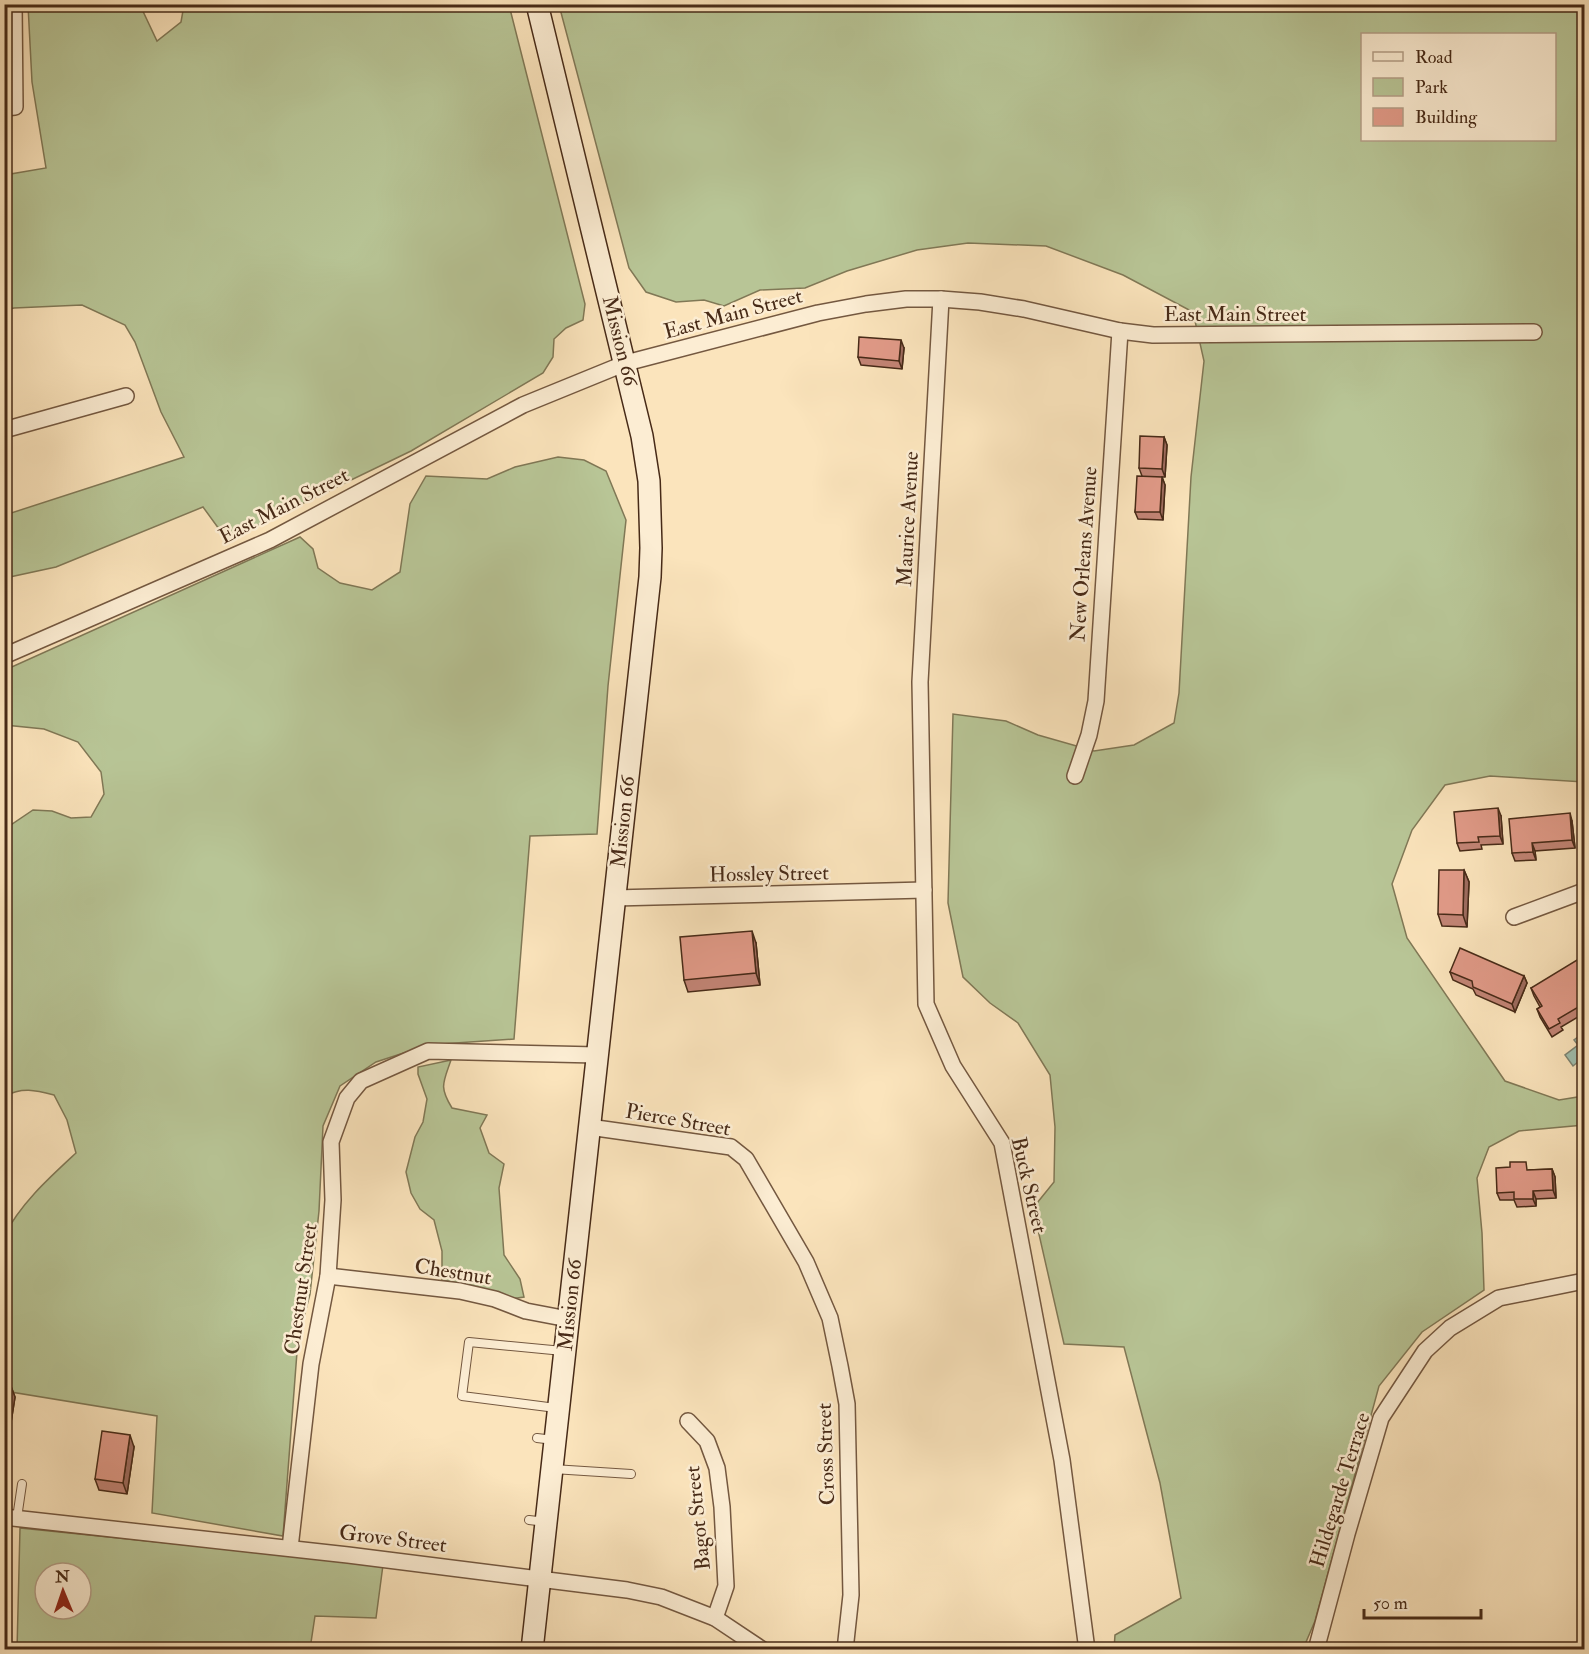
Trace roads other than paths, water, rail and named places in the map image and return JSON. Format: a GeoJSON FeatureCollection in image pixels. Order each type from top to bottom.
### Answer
{"type":"FeatureCollection","features":[{"type":"Feature","properties":{"kind":"street"},"geometry":{"type":"LineString","coordinates":[[10,107],[14,4]]}},
{"type":"Feature","properties":{"kind":"street","name":"Mission 66"},"geometry":{"type":"LineString","coordinates":[[532,1650],[540,1579],[538,1521],[552,1469],[546,1439],[559,1408],[650,577],[651,548],[649,481],[642,436],[537,4]]}},
{"type":"Feature","properties":{"kind":"street","name":"East Main Street"},"geometry":{"type":"LineString","coordinates":[[4,656],[270,540],[523,405],[626,363],[818,313],[876,302],[941,299],[1024,309],[1120,331],[1153,335],[1534,332]]}},
{"type":"Feature","properties":{"kind":"street","name":"Maurice Avenue"},"geometry":{"type":"LineString","coordinates":[[920,742],[920,682],[941,299]]}},
{"type":"Feature","properties":{"kind":"street","name":"New Orleans Avenue"},"geometry":{"type":"LineString","coordinates":[[1075,776],[1089,735],[1096,701],[1120,331]]}},
{"type":"Feature","properties":{"kind":"street"},"geometry":{"type":"LineString","coordinates":[[4,430],[126,396]]}},
{"type":"Feature","properties":{"kind":"street","name":"Buck Street"},"geometry":{"type":"LineString","coordinates":[[920,742],[926,1004],[952,1066],[1002,1143],[1062,1460],[1087,1650]]}},
{"type":"Feature","properties":{"kind":"street","name":"Hossley Street"},"geometry":{"type":"LineString","coordinates":[[614,898],[924,890]]}},
{"type":"Feature","properties":{"kind":"street"},"geometry":{"type":"LineString","coordinates":[[1514,917],[1584,891]]}},
{"type":"Feature","properties":{"kind":"street","name":"Chestnut Street"},"geometry":{"type":"LineString","coordinates":[[290,1548],[311,1364],[328,1276],[333,1200],[331,1142],[347,1098],[362,1081],[428,1052],[597,1055]]}},
{"type":"Feature","properties":{"kind":"street","name":"Pierce Street"},"geometry":{"type":"LineString","coordinates":[[590,1127],[731,1147],[746,1158],[806,1262]]}},
{"type":"Feature","properties":{"kind":"street","name":"Cross Street"},"geometry":{"type":"LineString","coordinates":[[806,1262],[830,1318],[847,1404],[851,1595],[844,1650]]}},
{"type":"Feature","properties":{"kind":"street","name":"Chestnut"},"geometry":{"type":"LineString","coordinates":[[328,1276],[460,1291],[495,1299],[526,1311],[568,1319]]}},
{"type":"Feature","properties":{"kind":"street","name":"Hildegarde Terrace"},"geometry":{"type":"LineString","coordinates":[[1317,1650],[1347,1534],[1381,1418],[1425,1351],[1450,1328],[1498,1298],[1584,1281]]}},
{"type":"Feature","properties":{"kind":"street","name":"Bagot Street"},"geometry":{"type":"LineString","coordinates":[[688,1421],[707,1441],[717,1468],[722,1507],[726,1586],[716,1618]]}},
{"type":"Feature","properties":{"kind":"street","name":"Grove Street"},"geometry":{"type":"LineString","coordinates":[[11,1517],[290,1548],[627,1590],[661,1598],[716,1618],[763,1650]]}},
{"type":"Feature","properties":{"kind":"lane"},"geometry":{"type":"LineString","coordinates":[[559,1408],[462,1396],[469,1342],[565,1351]]}},
{"type":"Feature","properties":{"kind":"lane"},"geometry":{"type":"LineString","coordinates":[[552,1469],[631,1474]]}},
{"type":"Feature","properties":{"kind":"lane"},"geometry":{"type":"LineString","coordinates":[[11,1517],[22,1484]]}}]}
